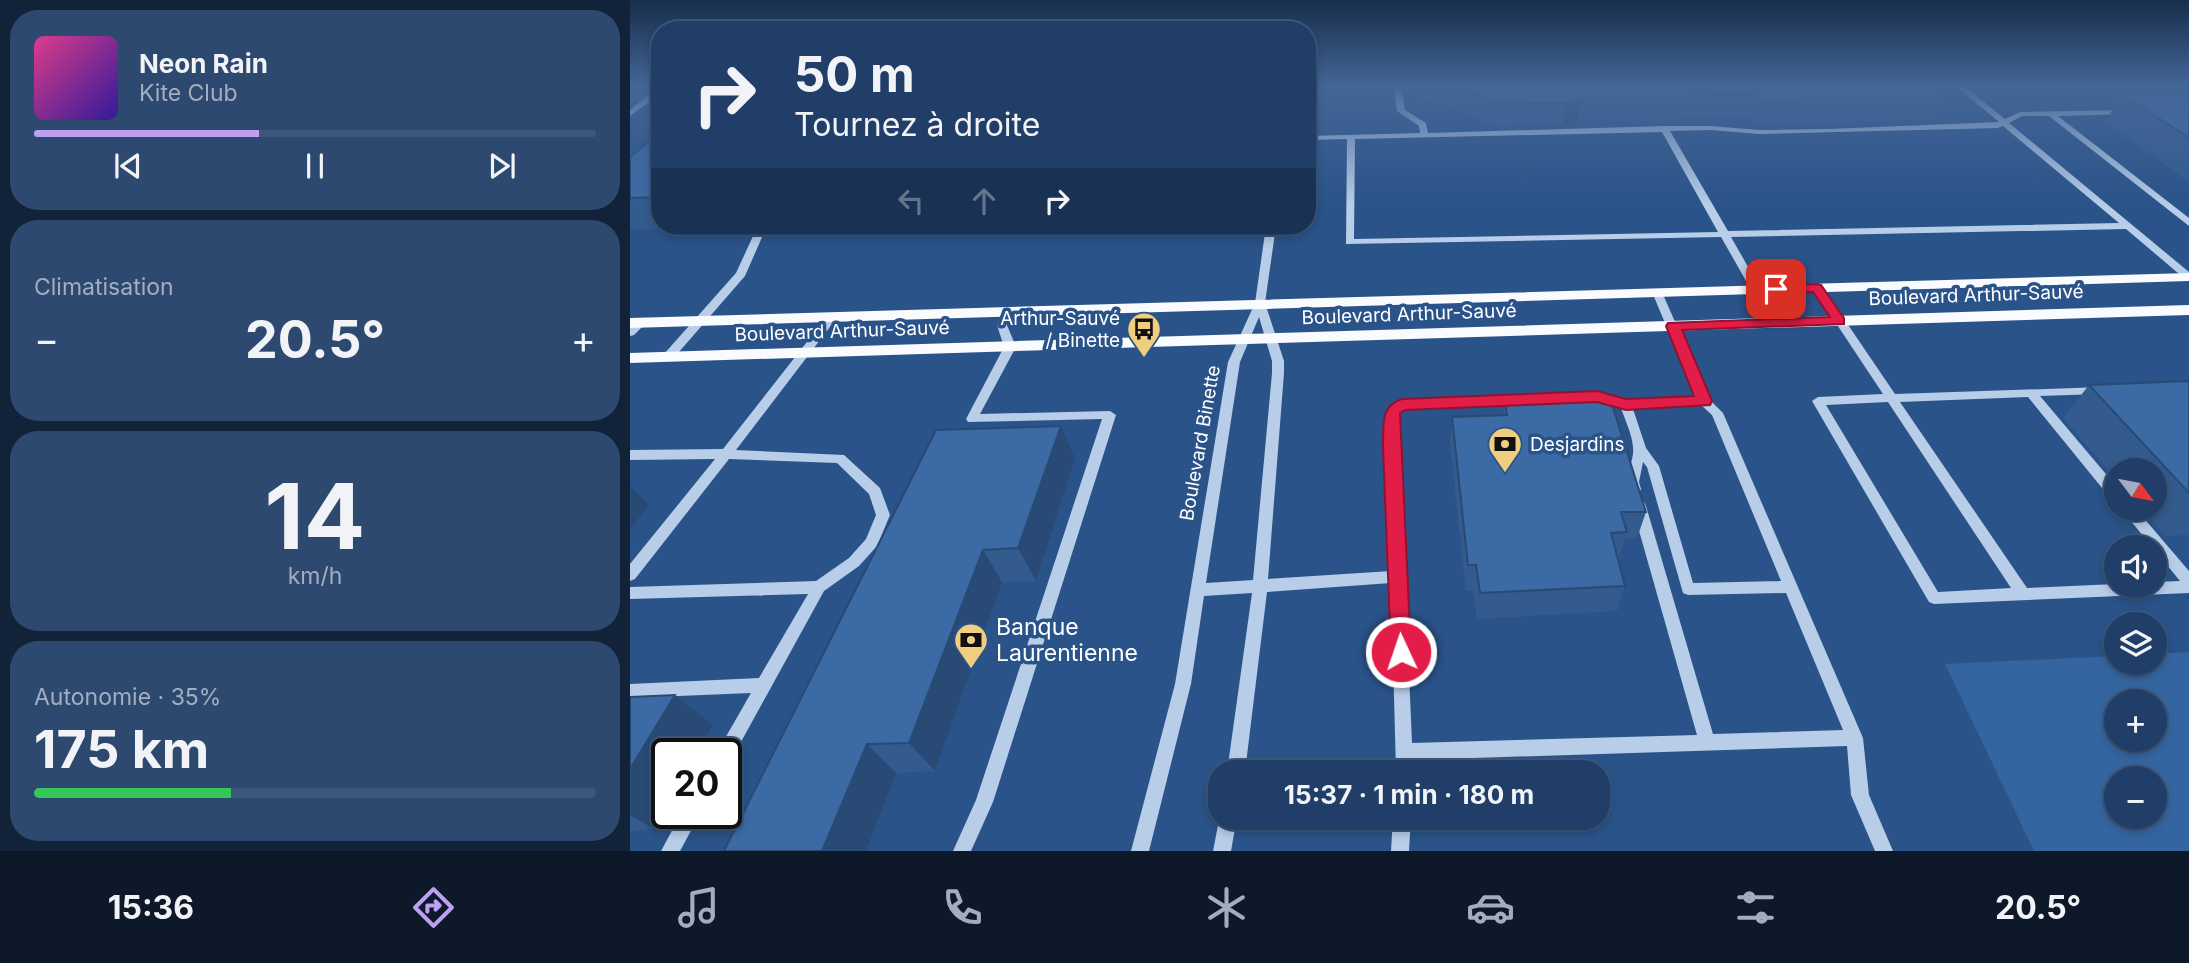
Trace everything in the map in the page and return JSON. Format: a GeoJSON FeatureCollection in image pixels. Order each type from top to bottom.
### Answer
{"type":"FeatureCollection","features":[{"type":"Feature","properties":{"kind":"main road","name":"Boulevard Arthur-Sauvé"},"geometry":{"type":"LineString","coordinates":[[634,326],[701,321],[1260,303],[2189,277]]}},
{"type":"Feature","properties":{"kind":"main road","name":"Boulevard Arthur-Sauvé"},"geometry":{"type":"LineString","coordinates":[[630,358],[2189,310]]}},
{"type":"Feature","properties":{"kind":"street"},"geometry":{"type":"LineString","coordinates":[[1423,126],[1424,136]]}},
{"type":"Feature","properties":{"kind":"street"},"geometry":{"type":"LineString","coordinates":[[1316,138],[1664,128],[1829,131],[1994,126]]}},
{"type":"Feature","properties":{"kind":"street"},"geometry":{"type":"LineString","coordinates":[[2008,126],[2189,277]]}},
{"type":"Feature","properties":{"kind":"street"},"geometry":{"type":"LineString","coordinates":[[2066,126],[2189,223]]}},
{"type":"Feature","properties":{"kind":"street"},"geometry":{"type":"LineString","coordinates":[[1664,128],[1775,323]]}},
{"type":"Feature","properties":{"kind":"street"},"geometry":{"type":"LineString","coordinates":[[1350,138],[1349,242],[2129,226]]}},
{"type":"Feature","properties":{"kind":"street"},"geometry":{"type":"LineString","coordinates":[[668,357],[741,274],[760,235]]}},
{"type":"Feature","properties":{"kind":"street","name":"Boulevard Binette"},"geometry":{"type":"LineString","coordinates":[[1140,851],[1183,684],[1234,362],[1260,303],[1270,235]]}},
{"type":"Feature","properties":{"kind":"street"},"geometry":{"type":"LineString","coordinates":[[1817,288],[2022,593]]}},
{"type":"Feature","properties":{"kind":"street"},"geometry":{"type":"LineString","coordinates":[[1657,292],[1704,401],[1717,412],[1855,738],[1860,795],[1884,851]]}},
{"type":"Feature","properties":{"kind":"street"},"geometry":{"type":"LineString","coordinates":[[1238,760],[1251,679],[1261,584],[1278,361],[1260,303]]}},
{"type":"Feature","properties":{"kind":"street"},"geometry":{"type":"LineString","coordinates":[[962,851],[984,802],[1110,415],[969,425],[1010,347],[1002,325],[1008,312]]}},
{"type":"Feature","properties":{"kind":"street"},"geometry":{"type":"LineString","coordinates":[[630,575],[832,317]]}},
{"type":"Feature","properties":{"kind":"street"},"geometry":{"type":"LineString","coordinates":[[2110,390],[1818,401],[1934,598],[2189,587]]}},
{"type":"Feature","properties":{"kind":"street"},"geometry":{"type":"LineString","coordinates":[[2031,393],[2104,481]]}},
{"type":"Feature","properties":{"kind":"street"},"geometry":{"type":"LineString","coordinates":[[1406,760],[1391,414],[1398,406],[1597,397],[1626,404],[1704,401]]}},
{"type":"Feature","properties":{"kind":"street"},"geometry":{"type":"LineString","coordinates":[[1626,404],[1640,449],[1653,466],[1688,589],[1791,587]]}},
{"type":"Feature","properties":{"kind":"street"},"geometry":{"type":"LineString","coordinates":[[1640,449],[1632,482],[1707,741]]}},
{"type":"Feature","properties":{"kind":"street"},"geometry":{"type":"LineString","coordinates":[[630,455],[726,454],[840,458],[875,492],[883,515],[872,542],[854,562],[819,587],[734,738]]}},
{"type":"Feature","properties":{"kind":"street"},"geometry":{"type":"LineString","coordinates":[[2139,522],[2189,581]]}},
{"type":"Feature","properties":{"kind":"street"},"geometry":{"type":"LineString","coordinates":[[1197,590],[1398,576]]}},
{"type":"Feature","properties":{"kind":"street"},"geometry":{"type":"LineString","coordinates":[[630,593],[819,587]]}},
{"type":"Feature","properties":{"kind":"street"},"geometry":{"type":"LineString","coordinates":[[630,691],[763,685]]}},
{"type":"Feature","properties":{"kind":"street"},"geometry":{"type":"LineString","coordinates":[[1406,752],[1855,738]]}},
{"type":"Feature","properties":{"kind":"street"},"geometry":{"type":"LineString","coordinates":[[670,851],[682,829]]}},
{"type":"Feature","properties":{"kind":"street"},"geometry":{"type":"LineString","coordinates":[[1222,851],[1226,830]]}},
{"type":"Feature","properties":{"kind":"street"},"geometry":{"type":"LineString","coordinates":[[1400,851],[1401,830]]}},
{"type":"Feature","properties":{"kind":"shaded area"},"geometry":{"type":"Polygon","coordinates":[[[2189,652],[2189,851],[2034,851],[1945,664],[2104,657],[2104,675],[2167,675],[2167,653],[2189,652]]]}},
{"type":"Feature","properties":{"kind":"building"},"geometry":{"type":"Polygon","coordinates":[[[2170,126],[2189,126],[2189,138],[2170,126]]]}},
{"type":"Feature","properties":{"kind":"building"},"geometry":{"type":"Polygon","coordinates":[[[651,140],[651,197],[630,198],[630,157],[651,140]]]}},
{"type":"Feature","properties":{"kind":"building"},"geometry":{"type":"Polygon","coordinates":[[[2189,381],[2189,493],[2167,469],[2167,458],[2157,458],[2089,385],[2189,381]]]}},
{"type":"Feature","properties":{"kind":"building"},"geometry":{"type":"Polygon","coordinates":[[[1610,398],[1646,512],[1621,512],[1627,532],[1611,533],[1625,586],[1480,593],[1476,565],[1468,565],[1452,417],[1507,415],[1505,401],[1610,398]]]}},
{"type":"Feature","properties":{"kind":"building"},"geometry":{"type":"Polygon","coordinates":[[[1061,426],[1018,548],[983,550],[909,743],[867,744],[822,851],[724,851],[735,829],[742,829],[742,815],[936,430],[1061,426]]]}},
{"type":"Feature","properties":{"kind":"building"},"geometry":{"type":"Polygon","coordinates":[[[675,695],[630,769],[630,697],[675,695]]]}},
{"type":"Feature","properties":{"kind":"place","name":"Arthur-Sauvé / Binette"},"geometry":{"type":"Point","coordinates":[1144,359]}},
{"type":"Feature","properties":{"kind":"place","name":"Desjardins"},"geometry":{"type":"Point","coordinates":[1505,474]}},
{"type":"Feature","properties":{"kind":"place","name":"Banque Laurentienne"},"geometry":{"type":"Point","coordinates":[971,670]}},
{"type":"Feature","properties":{"kind":"route"},"geometry":{"type":"LineString","coordinates":[[1401,652],[1391,414],[1398,406],[1597,397],[1626,404],[1704,401],[1673,326],[1839,321],[1817,288],[1776,289]]}}]}
